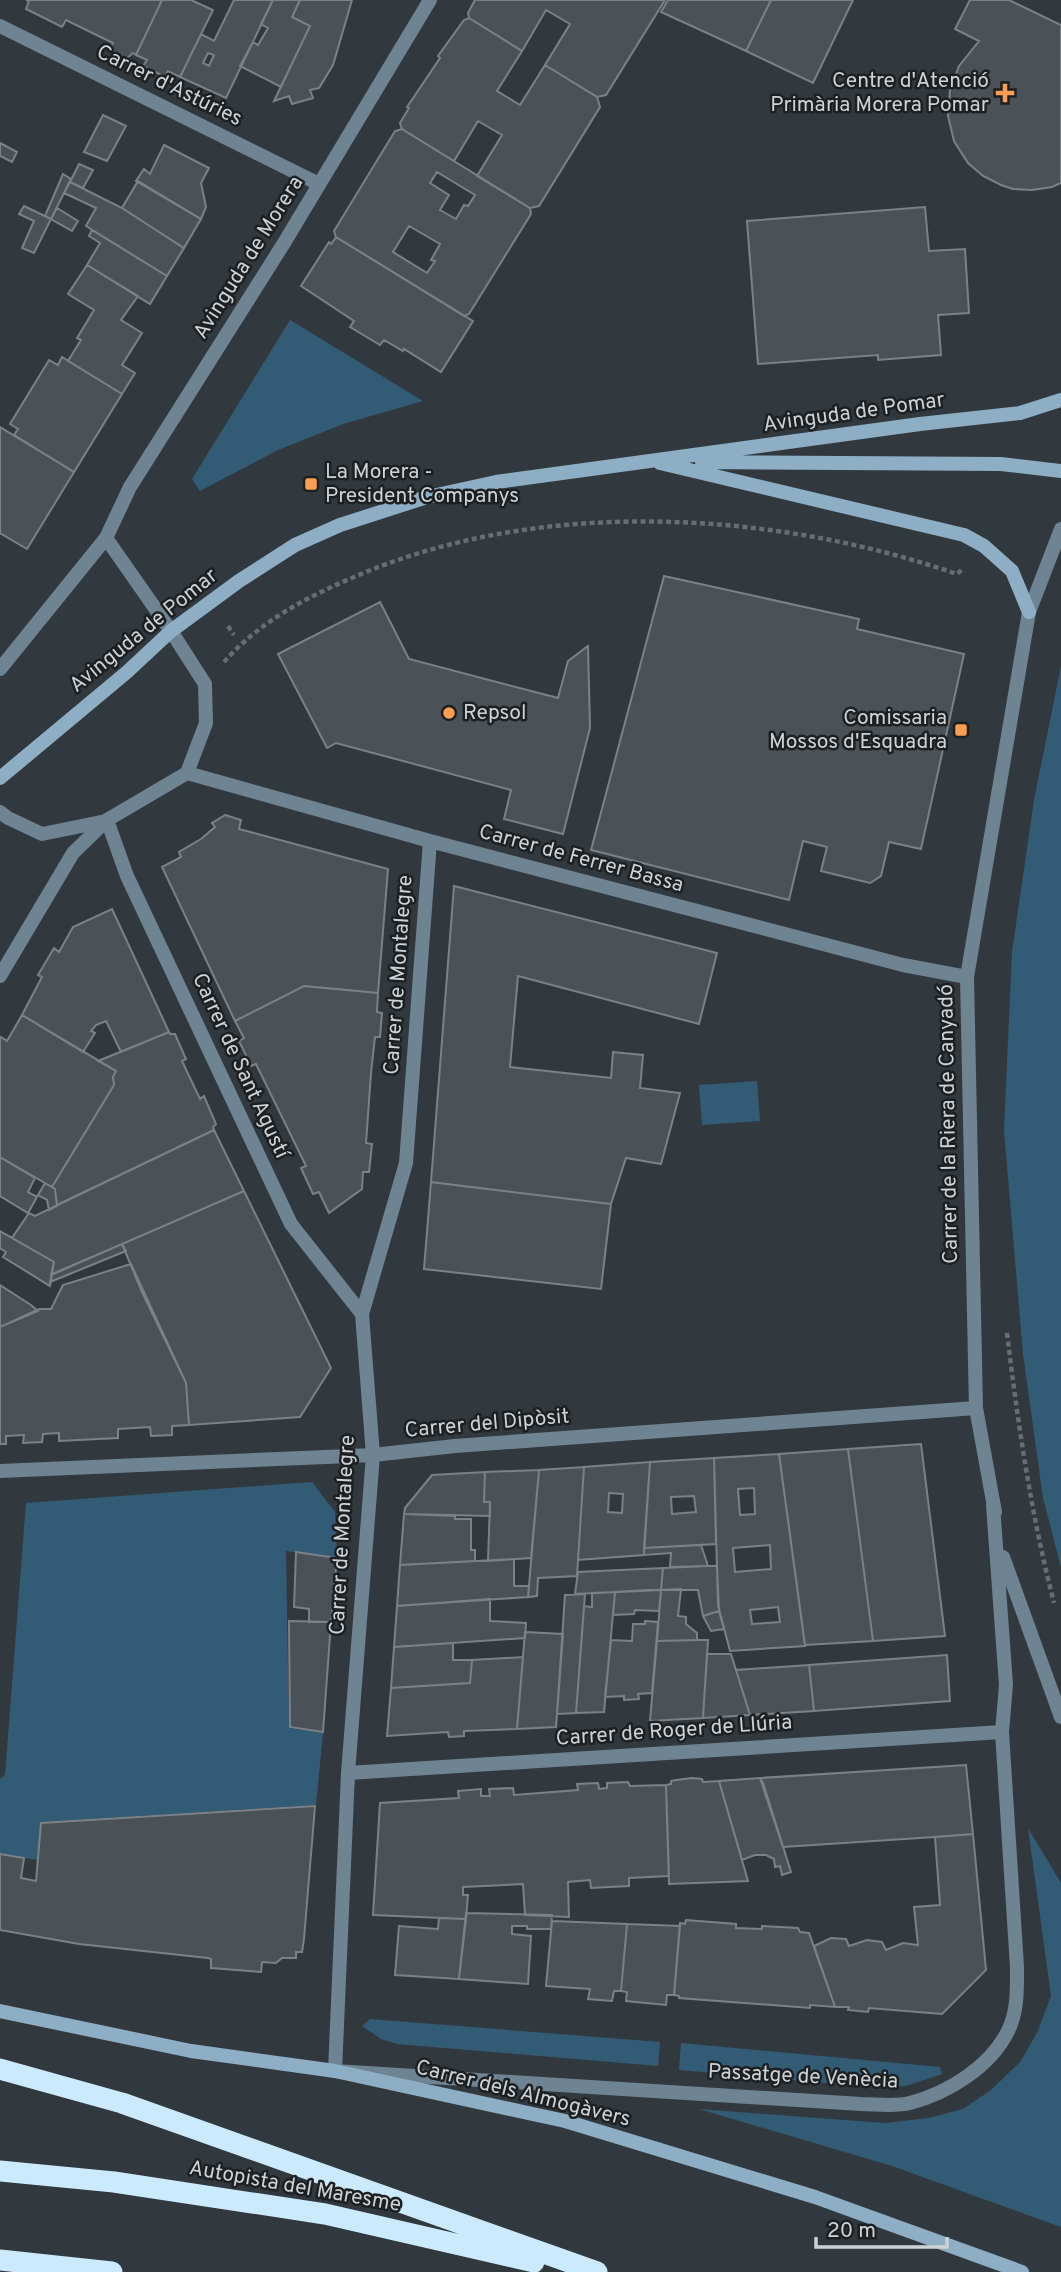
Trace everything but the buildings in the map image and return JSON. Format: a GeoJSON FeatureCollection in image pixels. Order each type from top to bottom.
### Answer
{"type":"FeatureCollection","features":[{"type":"Feature","properties":{"kind":"highway"},"geometry":{"type":"LineString","coordinates":[[0,2069],[122,2103],[597,2272]]}},
{"type":"Feature","properties":{"kind":"highway","name":"Autopista del Maresme"},"geometry":{"type":"LineString","coordinates":[[0,2171],[114,2182],[325,2214],[577,2272]]}},
{"type":"Feature","properties":{"kind":"highway"},"geometry":{"type":"LineString","coordinates":[[0,2260],[112,2272]]}},
{"type":"Feature","properties":{"kind":"street","name":"Avinguda de Morera"},"geometry":{"type":"LineString","coordinates":[[0,669],[106,538],[130,487],[319,184],[429,0]]}},
{"type":"Feature","properties":{"kind":"street","name":"Carrer d'Astúries"},"geometry":{"type":"LineString","coordinates":[[0,26],[319,184]]}},
{"type":"Feature","properties":{"kind":"street","name":"Avinguda de Pomar"},"geometry":{"type":"LineString","coordinates":[[0,778],[172,631],[239,581],[295,545],[340,526],[427,497],[496,482],[920,424],[1020,413],[1061,400]]}},
{"type":"Feature","properties":{"kind":"street"},"geometry":{"type":"LineString","coordinates":[[652,462],[964,535],[984,546],[1013,571],[1029,612]]}},
{"type":"Feature","properties":{"kind":"street","name":"Avinguda de Pomar"},"geometry":{"type":"LineString","coordinates":[[652,462],[1001,464],[1061,471]]}},
{"type":"Feature","properties":{"kind":"street","name":"Carrer de la Riera de Canyadó"},"geometry":{"type":"LineString","coordinates":[[1061,529],[1029,612],[967,976],[976,1408],[1003,1556],[1061,1717]]}},
{"type":"Feature","properties":{"kind":"street"},"geometry":{"type":"LineString","coordinates":[[0,976],[73,853],[107,820],[187,773],[206,723],[205,684],[172,631],[106,538]]}},
{"type":"Feature","properties":{"kind":"street","name":"Carrer de Ferrer Bassa"},"geometry":{"type":"LineString","coordinates":[[187,773],[430,841],[902,965],[967,976]]}},
{"type":"Feature","properties":{"kind":"street"},"geometry":{"type":"LineString","coordinates":[[0,812],[42,834],[107,820]]}},
{"type":"Feature","properties":{"kind":"street","name":"Carrer de Sant Agustí"},"geometry":{"type":"LineString","coordinates":[[107,820],[127,876],[291,1224],[362,1314]]}},
{"type":"Feature","properties":{"kind":"street","name":"Carrer de Montalegre"},"geometry":{"type":"LineString","coordinates":[[335,2071],[348,1773],[373,1455],[362,1314],[406,1163],[430,841]]}},
{"type":"Feature","properties":{"kind":"street","name":"Carrer del Dipòsit"},"geometry":{"type":"LineString","coordinates":[[0,1471],[373,1455],[455,1446],[976,1408]]}},
{"type":"Feature","properties":{"kind":"street","name":"Passatge de Venècia"},"geometry":{"type":"LineString","coordinates":[[335,2071],[861,2104],[907,2104],[941,2093],[971,2073],[993,2054],[1009,2030],[1017,2002],[1002,1732],[1006,1685],[993,1505]]}},
{"type":"Feature","properties":{"kind":"street","name":"Carrer de Roger de Llúria"},"geometry":{"type":"LineString","coordinates":[[348,1773],[1002,1732]]}},
{"type":"Feature","properties":{"kind":"street","name":"Carrer dels Almogàvers"},"geometry":{"type":"LineString","coordinates":[[0,2011],[191,2051],[335,2071],[565,2121],[815,2197],[1022,2272]]}},
{"type":"Feature","properties":{"kind":"path"},"geometry":{"type":"LineString","coordinates":[[240,644],[297,603],[329,586],[397,559],[474,539],[560,526],[645,520],[756,527],[912,558],[957,574],[973,560]]}},
{"type":"Feature","properties":{"kind":"path"},"geometry":{"type":"LineString","coordinates":[[228,626],[234,635]]}},
{"type":"Feature","properties":{"kind":"path"},"geometry":{"type":"LineString","coordinates":[[1019,1434],[1042,1557],[1055,1604]]}},
{"type":"Feature","properties":{"kind":"shaded area"},"geometry":{"type":"Polygon","coordinates":[[[290,320],[423,401],[343,424],[278,450],[200,491],[192,479],[290,320]]]}},
{"type":"Feature","properties":{"kind":"shaded area"},"geometry":{"type":"Polygon","coordinates":[[[1061,666],[1061,1567],[1043,1498],[1023,1354],[1004,1130],[1012,952],[1034,800],[1061,666]]]}},
{"type":"Feature","properties":{"kind":"shaded area"},"geometry":{"type":"Polygon","coordinates":[[[757,1081],[760,1121],[702,1125],[699,1085],[757,1081]]]}},
{"type":"Feature","properties":{"kind":"shaded area"},"geometry":{"type":"Polygon","coordinates":[[[312,1482],[335,1512],[337,1558],[286,1551],[289,1728],[323,1733],[316,1805],[41,1822],[38,1860],[0,1854],[0,1779],[5,1775],[26,1503],[312,1482]]]}},
{"type":"Feature","properties":{"kind":"shaded area"},"geometry":{"type":"Polygon","coordinates":[[[1028,1828],[1061,1883],[1061,2227],[892,2166],[699,2109],[885,2123],[929,2118],[963,2109],[991,2090],[1020,2062],[1037,2033],[1051,1996],[1028,1828]]]}},
{"type":"Feature","properties":{"kind":"shaded area"},"geometry":{"type":"Polygon","coordinates":[[[370,2019],[660,2042],[658,2066],[397,2044],[381,2039],[362,2026],[370,2019]]]}},
{"type":"Feature","properties":{"kind":"shaded area"},"geometry":{"type":"Polygon","coordinates":[[[681,2043],[940,2067],[942,2074],[906,2086],[875,2087],[679,2070],[681,2043]]]}},
{"type":"Feature","properties":{"kind":"place","name":"Centre d'Atenció Primària Morera Pomar"},"geometry":{"type":"Point","coordinates":[1005,93]}},
{"type":"Feature","properties":{"kind":"place","name":"La Morera - President Companys"},"geometry":{"type":"Point","coordinates":[311,484]}},
{"type":"Feature","properties":{"kind":"place","name":"Repsol"},"geometry":{"type":"Point","coordinates":[449,713]}},
{"type":"Feature","properties":{"kind":"place","name":"Comissaria Mossos d'Esquadra"},"geometry":{"type":"Point","coordinates":[961,730]}}]}
